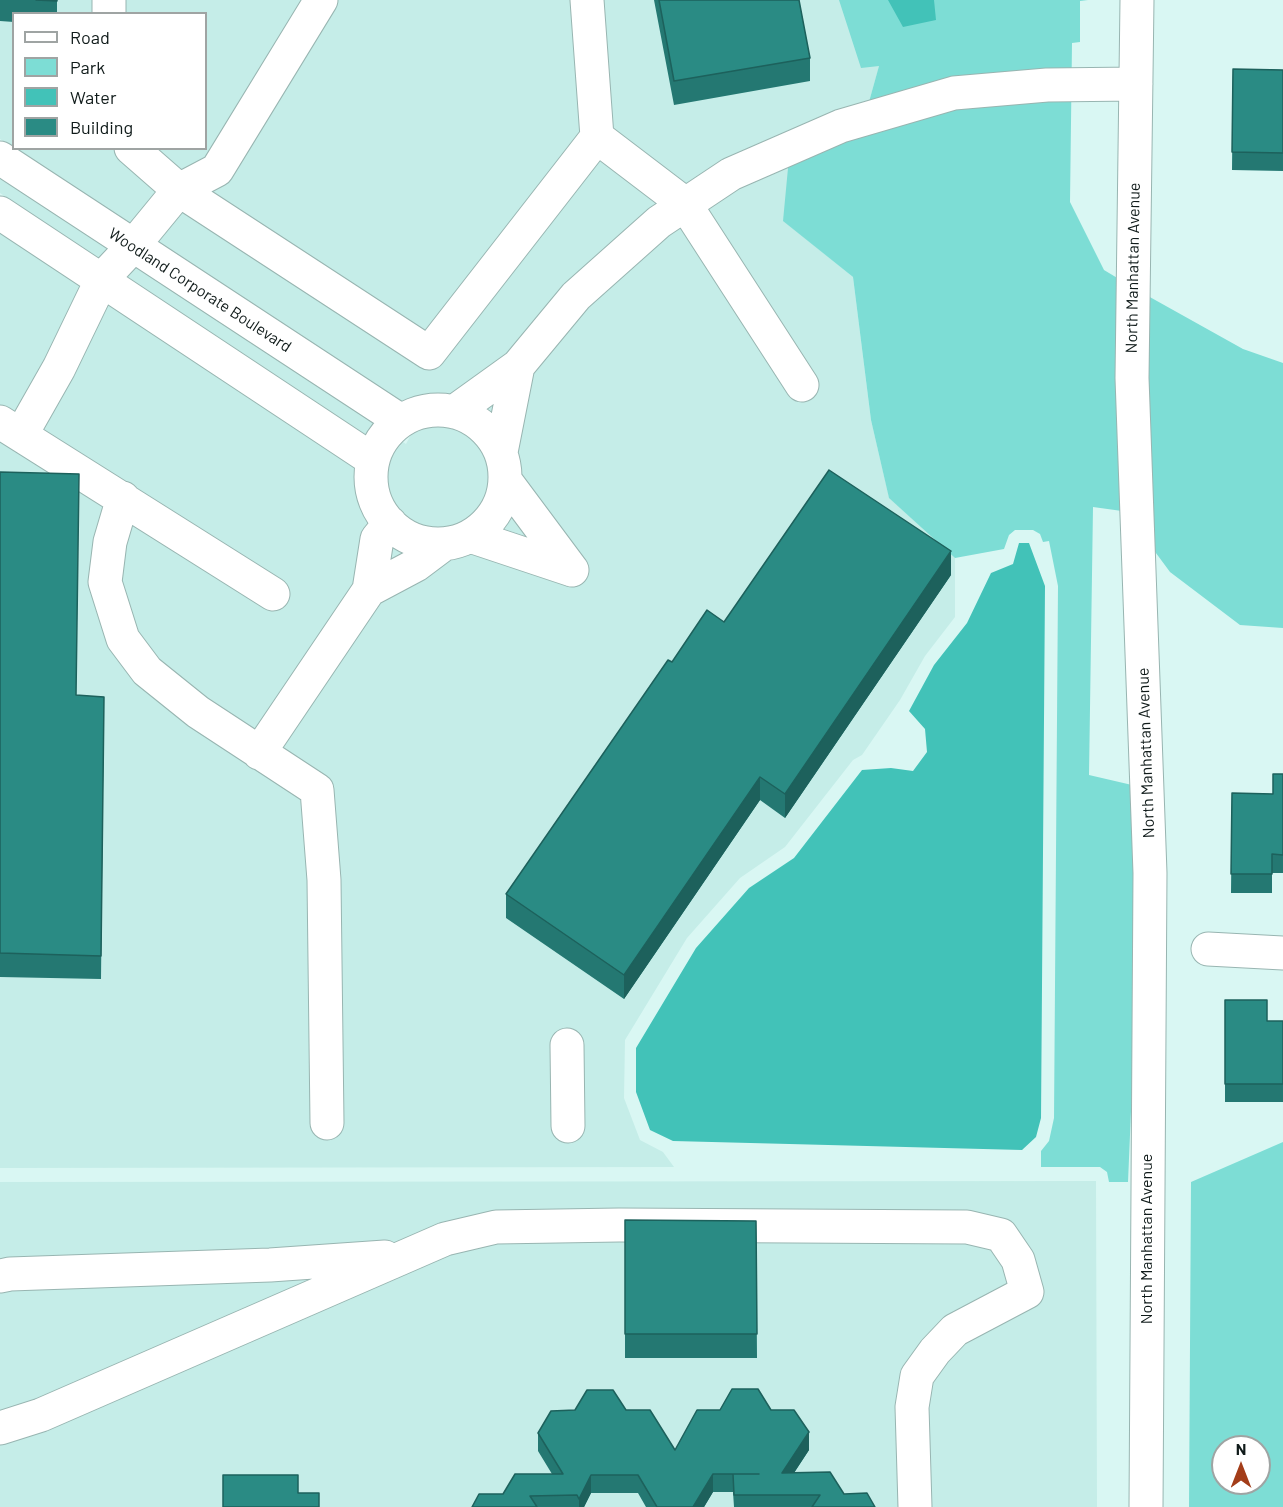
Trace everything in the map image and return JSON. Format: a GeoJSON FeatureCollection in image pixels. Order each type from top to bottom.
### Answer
{"type":"FeatureCollection","features":[{"type":"Feature","properties":{"kind":"street"},"geometry":{"type":"LineString","coordinates":[[273,594],[11,428],[59,368],[102,279],[134,246],[179,189],[217,170],[321,0]]}},
{"type":"Feature","properties":{"kind":"street"},"geometry":{"type":"LineString","coordinates":[[133,150],[179,189],[429,353],[597,137],[587,0]]}},
{"type":"Feature","properties":{"kind":"street","name":"North Manhattan Avenue"},"geometry":{"type":"LineString","coordinates":[[1137,0],[1132,378],[1150,873],[1146,1507]]}},
{"type":"Feature","properties":{"kind":"street"},"geometry":{"type":"LineString","coordinates":[[454,412],[518,366],[576,296],[658,222],[731,174],[841,126],[954,93],[1047,85],[1136,84]]}},
{"type":"Feature","properties":{"kind":"street"},"geometry":{"type":"LineString","coordinates":[[597,137],[685,204],[802,385]]}},
{"type":"Feature","properties":{"kind":"street","name":"Woodland Corporate Boulevard"},"geometry":{"type":"LineString","coordinates":[[0,158],[401,421]]}},
{"type":"Feature","properties":{"kind":"street"},"geometry":{"type":"LineString","coordinates":[[0,213],[373,460]]}},
{"type":"Feature","properties":{"kind":"street"},"geometry":{"type":"LineString","coordinates":[[369,590],[488,522],[501,502],[503,466],[518,366]]}},
{"type":"Feature","properties":{"kind":"street"},"geometry":{"type":"LineString","coordinates":[[436,410],[454,412],[474,420],[490,434],[503,466],[572,570],[457,540],[424,543],[406,536],[390,523],[377,505],[371,483],[373,460],[379,445],[401,421],[418,413],[436,410]]}},
{"type":"Feature","properties":{"kind":"street"},"geometry":{"type":"LineString","coordinates":[[123,498],[110,542],[105,582],[123,639],[147,671],[198,712],[317,790],[324,880],[327,1123]]}},
{"type":"Feature","properties":{"kind":"street"},"geometry":{"type":"LineString","coordinates":[[259,753],[369,590],[377,539],[390,523]]}},
{"type":"Feature","properties":{"kind":"street"},"geometry":{"type":"LineString","coordinates":[[1208,949],[1283,953]]}},
{"type":"Feature","properties":{"kind":"street"},"geometry":{"type":"LineString","coordinates":[[567,1045],[568,1126]]}},
{"type":"Feature","properties":{"kind":"street"},"geometry":{"type":"LineString","coordinates":[[0,1428],[41,1415],[445,1239],[496,1227],[619,1225],[967,1227],[1001,1235],[1018,1260],[1027,1292],[955,1330],[935,1351],[917,1376],[912,1407],[915,1507]]}},
{"type":"Feature","properties":{"kind":"street"},"geometry":{"type":"LineString","coordinates":[[0,1276],[270,1265],[411,1255]]}},
{"type":"Feature","properties":{"kind":"shaded area"},"geometry":{"type":"Polygon","coordinates":[[[0,0],[863,0],[884,49],[867,109],[783,220],[853,277],[871,420],[889,497],[955,558],[955,617],[925,656],[900,700],[862,755],[853,760],[785,847],[740,878],[687,938],[625,1040],[624,1098],[640,1140],[663,1152],[674,1167],[0,1168],[0,232],[378,482],[393,454],[0,193],[0,178],[406,444],[421,415],[17,150],[207,150],[207,12],[12,12],[12,147],[0,139],[0,0]]]}},
{"type":"Feature","properties":{"kind":"shaded area"},"geometry":{"type":"Polygon","coordinates":[[[1096,1181],[1097,1507],[0,1507],[0,1182],[1096,1181]]]}},
{"type":"Feature","properties":{"kind":"green space"},"geometry":{"type":"Polygon","coordinates":[[[839,0],[1088,0],[1080,1],[1080,42],[1072,43],[1070,202],[1104,270],[1119,279],[1122,511],[1093,507],[1089,775],[1132,785],[1135,873],[1133,1064],[1128,1182],[1109,1182],[1107,1172],[1100,1167],[1041,1167],[1041,1151],[1049,1141],[1054,1118],[1058,586],[1049,541],[1043,542],[1040,534],[1033,530],[1015,530],[1009,535],[1004,549],[955,558],[889,498],[871,420],[853,277],[783,221],[790,147],[867,109],[879,66],[861,68],[839,0]]]}},
{"type":"Feature","properties":{"kind":"green space"},"geometry":{"type":"Polygon","coordinates":[[[1148,296],[1243,349],[1283,363],[1283,628],[1240,625],[1170,572],[1153,549],[1147,378],[1148,296]]]}},
{"type":"Feature","properties":{"kind":"green space"},"geometry":{"type":"Polygon","coordinates":[[[1283,1142],[1283,1507],[1189,1507],[1191,1182],[1283,1142]]]}},
{"type":"Feature","properties":{"kind":"water"},"geometry":{"type":"Polygon","coordinates":[[[888,0],[934,0],[936,20],[903,27],[888,0]]]}},
{"type":"Feature","properties":{"kind":"water"},"geometry":{"type":"Polygon","coordinates":[[[1019,543],[1029,543],[1045,586],[1041,1118],[1036,1137],[1022,1150],[673,1141],[650,1130],[636,1092],[636,1048],[696,948],[749,888],[794,858],[862,770],[891,768],[913,771],[927,752],[925,729],[909,711],[934,665],[967,623],[991,573],[1013,564],[1019,543]]]}},
{"type":"Feature","properties":{"kind":"building"},"geometry":{"type":"Polygon","coordinates":[[[659,0],[799,0],[810,58],[674,81],[659,0]]]}},
{"type":"Feature","properties":{"kind":"building"},"geometry":{"type":"Polygon","coordinates":[[[1233,69],[1283,70],[1283,153],[1232,152],[1233,69]]]}},
{"type":"Feature","properties":{"kind":"building"},"geometry":{"type":"Polygon","coordinates":[[[829,470],[951,551],[785,794],[760,777],[624,975],[506,894],[668,660],[672,662],[707,610],[724,622],[829,470]]]}},
{"type":"Feature","properties":{"kind":"building"},"geometry":{"type":"Polygon","coordinates":[[[0,472],[79,474],[76,695],[104,697],[101,956],[0,953],[0,472]]]}},
{"type":"Feature","properties":{"kind":"building"},"geometry":{"type":"Polygon","coordinates":[[[1273,774],[1283,774],[1283,855],[1272,854],[1272,874],[1231,874],[1232,793],[1273,794],[1273,774]]]}},
{"type":"Feature","properties":{"kind":"building"},"geometry":{"type":"Polygon","coordinates":[[[1225,1000],[1267,1000],[1267,1021],[1283,1021],[1283,1084],[1225,1084],[1225,1000]]]}},
{"type":"Feature","properties":{"kind":"building"},"geometry":{"type":"Polygon","coordinates":[[[625,1220],[756,1221],[757,1334],[625,1334],[625,1220]]]}},
{"type":"Feature","properties":{"kind":"building"},"geometry":{"type":"Polygon","coordinates":[[[732,1389],[758,1389],[771,1410],[794,1410],[809,1432],[782,1473],[830,1472],[844,1494],[867,1493],[875,1507],[812,1507],[820,1495],[734,1495],[733,1474],[713,1474],[693,1507],[657,1507],[638,1475],[591,1475],[579,1499],[577,1495],[530,1496],[537,1507],[472,1507],[479,1494],[503,1494],[515,1474],[563,1474],[538,1433],[551,1411],[575,1410],[587,1390],[613,1390],[626,1410],[650,1410],[675,1450],[697,1410],[720,1410],[732,1389]]]}},
{"type":"Feature","properties":{"kind":"building"},"geometry":{"type":"Polygon","coordinates":[[[223,1475],[298,1475],[298,1493],[319,1493],[319,1507],[223,1507],[223,1475]]]}}]}
